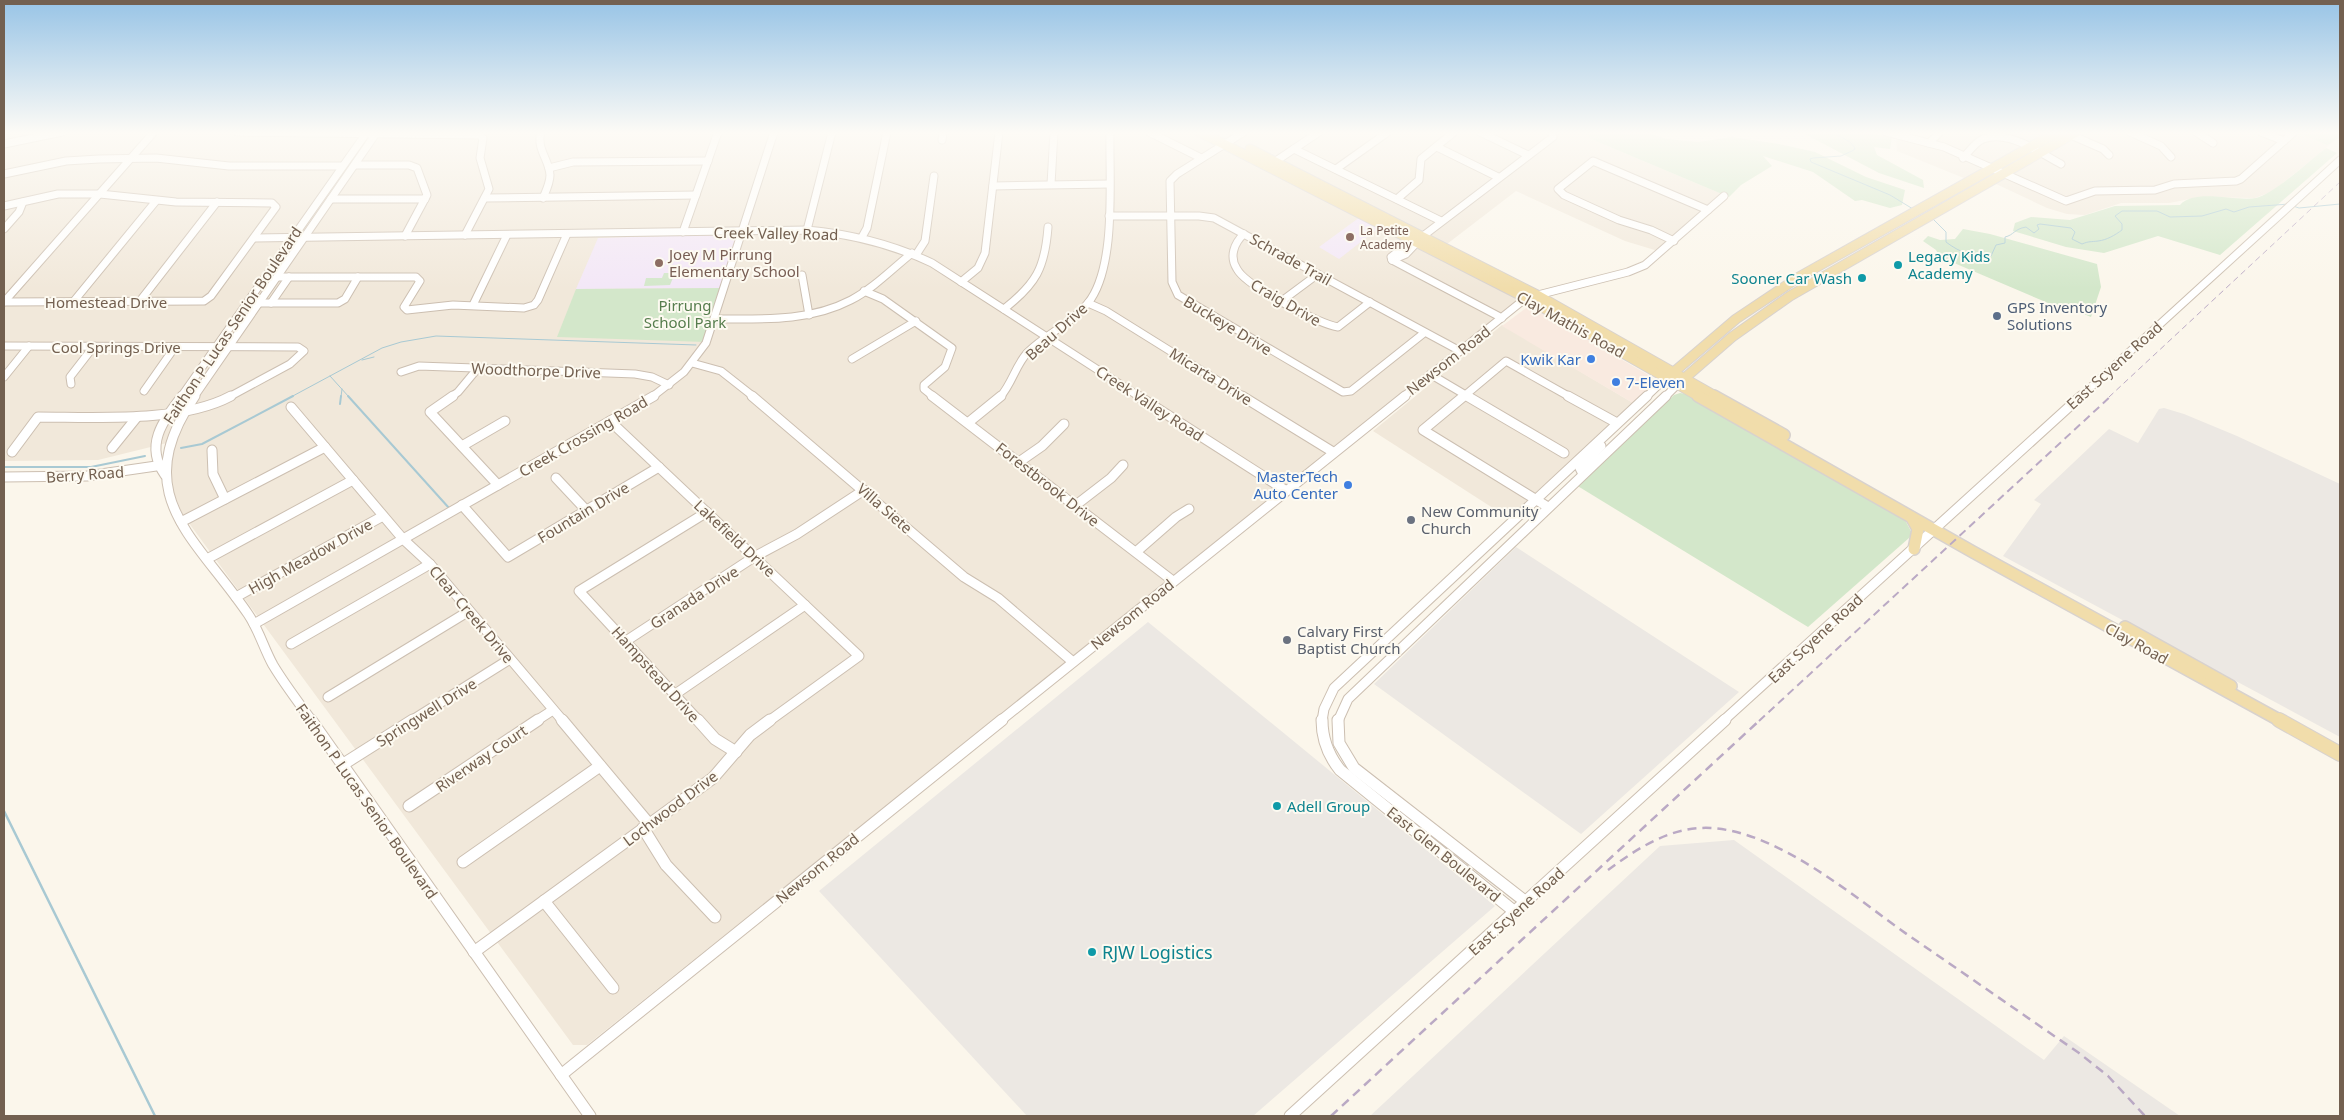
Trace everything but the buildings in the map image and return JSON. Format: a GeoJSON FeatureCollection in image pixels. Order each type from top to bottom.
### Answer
{"type":"FeatureCollection","features":[{"type":"Feature","properties":{"kind":"main road","name":"Clay Mathis Road"},"geometry":{"type":"LineString","coordinates":[[1312,184],[1419,239],[1537,295],[1669,375],[1909,515],[1937,528]]}},
{"type":"Feature","properties":{"kind":"main road","name":"East Glen Boulevard"},"geometry":{"type":"LineString","coordinates":[[1669,375],[1736,319],[1799,277],[1966,184]]}},
{"type":"Feature","properties":{"kind":"main road"},"geometry":{"type":"LineString","coordinates":[[1681,382],[1750,324],[1790,296],[1986,184]]}},
{"type":"Feature","properties":{"kind":"main road","name":"Clay Mathis Road"},"geometry":{"type":"LineString","coordinates":[[1419,239],[1669,375]]}},
{"type":"Feature","properties":{"kind":"main road"},"geometry":{"type":"LineString","coordinates":[[1837,257],[1847,263]]}},
{"type":"Feature","properties":{"kind":"main road","name":"Clay Mathis Road"},"geometry":{"type":"LineString","coordinates":[[1681,382],[1937,528]]}},
{"type":"Feature","properties":{"kind":"main road"},"geometry":{"type":"LineString","coordinates":[[1909,515],[1920,531],[1914,549]]}},
{"type":"Feature","properties":{"kind":"main road","name":"Clay Road"},"geometry":{"type":"LineString","coordinates":[[1937,528],[2289,722],[2340,754]]}},
{"type":"Feature","properties":{"kind":"main road","name":"Clay Road"},"geometry":{"type":"LineString","coordinates":[[2289,722],[2340,745]]}},
{"type":"Feature","properties":{"kind":"street"},"geometry":{"type":"LineString","coordinates":[[4,302],[109,184]]}},
{"type":"Feature","properties":{"kind":"street","name":"Faithon P Lucas Senior Boulevard"},"geometry":{"type":"LineString","coordinates":[[329,184],[170,412],[153,455],[163,468],[168,494],[181,522],[254,624],[274,667],[590,1116]]}},
{"type":"Feature","properties":{"kind":"street","name":"Faithon P Lucas Senior Boulevard"},"geometry":{"type":"LineString","coordinates":[[163,468],[173,436],[185,410],[341,184]]}},
{"type":"Feature","properties":{"kind":"street"},"geometry":{"type":"LineString","coordinates":[[405,236],[425,199],[426,193],[423,184]]}},
{"type":"Feature","properties":{"kind":"street"},"geometry":{"type":"LineString","coordinates":[[465,235],[485,198],[488,184]]}},
{"type":"Feature","properties":{"kind":"street"},"geometry":{"type":"LineString","coordinates":[[543,198],[548,184]]}},
{"type":"Feature","properties":{"kind":"street"},"geometry":{"type":"LineString","coordinates":[[683,232],[700,184]]}},
{"type":"Feature","properties":{"kind":"street","name":"Creek Crossing Road"},"geometry":{"type":"LineString","coordinates":[[254,624],[610,421],[669,385],[692,363],[708,340],[758,184]]}},
{"type":"Feature","properties":{"kind":"street"},"geometry":{"type":"LineString","coordinates":[[807,230],[819,184]]}},
{"type":"Feature","properties":{"kind":"street"},"geometry":{"type":"LineString","coordinates":[[862,237],[867,228],[876,184]]}},
{"type":"Feature","properties":{"kind":"street"},"geometry":{"type":"LineString","coordinates":[[715,319],[809,315],[839,306],[864,291],[914,254],[925,242],[933,184]]}},
{"type":"Feature","properties":{"kind":"street"},"geometry":{"type":"LineString","coordinates":[[961,282],[975,271],[984,257],[993,186],[1043,184]]}},
{"type":"Feature","properties":{"kind":"street","name":"Beau Drive"},"geometry":{"type":"LineString","coordinates":[[969,422],[1002,396],[1013,381],[1025,356],[1072,320],[1088,303],[1098,288],[1106,267],[1109,184]]}},
{"type":"Feature","properties":{"kind":"street","name":"Buckeye Drive"},"geometry":{"type":"LineString","coordinates":[[1170,184],[1172,282],[1178,295],[1337,390],[1343,392],[1351,391],[1424,333]]}},
{"type":"Feature","properties":{"kind":"street"},"geometry":{"type":"LineString","coordinates":[[1367,184],[1441,222]]}},
{"type":"Feature","properties":{"kind":"street"},"geometry":{"type":"LineString","coordinates":[[1397,199],[1415,184]]}},
{"type":"Feature","properties":{"kind":"street"},"geometry":{"type":"LineString","coordinates":[[1489,184],[1419,239],[1414,247],[1403,252],[1398,259],[1392,260],[1502,318]]}},
{"type":"Feature","properties":{"kind":"street"},"geometry":{"type":"LineString","coordinates":[[1564,184],[1558,189],[1564,195],[1607,215],[1651,230],[1674,241]]}},
{"type":"Feature","properties":{"kind":"street"},"geometry":{"type":"LineString","coordinates":[[1648,184],[1708,210]]}},
{"type":"Feature","properties":{"kind":"street"},"geometry":{"type":"LineString","coordinates":[[2030,184],[2066,201],[2095,191],[2155,190],[2173,184]]}},
{"type":"Feature","properties":{"kind":"street","name":"East Scyene Road"},"geometry":{"type":"LineString","coordinates":[[1290,1116],[2314,184]]}},
{"type":"Feature","properties":{"kind":"street"},"geometry":{"type":"LineString","coordinates":[[4,206],[58,194],[100,194],[156,201],[274,204],[275,208],[255,238]]}},
{"type":"Feature","properties":{"kind":"street"},"geometry":{"type":"LineString","coordinates":[[485,198],[696,195]]}},
{"type":"Feature","properties":{"kind":"street","name":"Newsom Road"},"geometry":{"type":"LineString","coordinates":[[561,1075],[1285,490],[1526,298],[1628,272],[1645,265],[1724,196]]}},
{"type":"Feature","properties":{"kind":"street"},"geometry":{"type":"LineString","coordinates":[[331,199],[425,199]]}},
{"type":"Feature","properties":{"kind":"street"},"geometry":{"type":"LineString","coordinates":[[74,301],[156,201]]}},
{"type":"Feature","properties":{"kind":"street"},"geometry":{"type":"LineString","coordinates":[[4,229],[19,212],[23,202]]}},
{"type":"Feature","properties":{"kind":"street"},"geometry":{"type":"LineString","coordinates":[[140,301],[217,202]]}},
{"type":"Feature","properties":{"kind":"street"},"geometry":{"type":"LineString","coordinates":[[1607,215],[1613,209]]}},
{"type":"Feature","properties":{"kind":"street","name":"Schrade Trail"},"geometry":{"type":"LineString","coordinates":[[1109,216],[1170,215],[1209,217],[1460,351]]}},
{"type":"Feature","properties":{"kind":"street"},"geometry":{"type":"LineString","coordinates":[[1004,309],[1026,290],[1041,271],[1046,255],[1048,227]]}},
{"type":"Feature","properties":{"kind":"street","name":"Creek Valley Road"},"geometry":{"type":"LineString","coordinates":[[255,238],[807,230],[862,237],[883,242],[914,254],[961,282],[1285,490]]}},
{"type":"Feature","properties":{"kind":"street"},"geometry":{"type":"LineString","coordinates":[[277,277],[418,278],[419,284],[404,307],[407,310],[445,305],[521,308],[534,305],[538,300],[567,234]]}},
{"type":"Feature","properties":{"kind":"street","name":"Craig Drive"},"geometry":{"type":"LineString","coordinates":[[1244,234],[1235,243],[1233,250],[1238,272],[1250,282],[1327,326],[1336,328],[1370,302]]}},
{"type":"Feature","properties":{"kind":"street"},"geometry":{"type":"LineString","coordinates":[[473,305],[507,235]]}},
{"type":"Feature","properties":{"kind":"street","name":"Homestead Drive"},"geometry":{"type":"LineString","coordinates":[[4,302],[195,302],[208,298],[255,238]]}},
{"type":"Feature","properties":{"kind":"street"},"geometry":{"type":"LineString","coordinates":[[1283,300],[1318,274]]}},
{"type":"Feature","properties":{"kind":"street"},"geometry":{"type":"LineString","coordinates":[[802,275],[809,315]]}},
{"type":"Feature","properties":{"kind":"street"},"geometry":{"type":"LineString","coordinates":[[271,303],[289,277]]}},
{"type":"Feature","properties":{"kind":"street"},"geometry":{"type":"LineString","coordinates":[[259,303],[338,303],[345,299],[358,277]]}},
{"type":"Feature","properties":{"kind":"street"},"geometry":{"type":"LineString","coordinates":[[852,359],[916,321],[879,296],[864,291]]}},
{"type":"Feature","properties":{"kind":"street","name":"Micarta Drive"},"geometry":{"type":"LineString","coordinates":[[1088,303],[1106,311],[1333,452]]}},
{"type":"Feature","properties":{"kind":"street","name":"Forestbrook Drive"},"geometry":{"type":"LineString","coordinates":[[916,321],[949,344],[953,349],[945,367],[923,387],[1173,581]]}},
{"type":"Feature","properties":{"kind":"street","name":"Cool Springs Drive"},"geometry":{"type":"LineString","coordinates":[[4,346],[298,347],[304,351],[290,364],[219,402],[185,410]]}},
{"type":"Feature","properties":{"kind":"street"},"geometry":{"type":"LineString","coordinates":[[4,377],[29,346]]}},
{"type":"Feature","properties":{"kind":"street"},"geometry":{"type":"LineString","coordinates":[[71,384],[70,377],[94,346]]}},
{"type":"Feature","properties":{"kind":"street"},"geometry":{"type":"LineString","coordinates":[[144,391],[175,348]]}},
{"type":"Feature","properties":{"kind":"street"},"geometry":{"type":"LineString","coordinates":[[1548,507],[1423,430],[1506,361],[1617,424]]}},
{"type":"Feature","properties":{"kind":"street","name":"Villa Siete"},"geometry":{"type":"LineString","coordinates":[[692,363],[721,372],[732,378],[964,577],[998,598],[1073,662]]}},
{"type":"Feature","properties":{"kind":"street","name":"Woodthorpe Drive"},"geometry":{"type":"LineString","coordinates":[[401,372],[414,366],[634,374],[652,377],[669,385]]}},
{"type":"Feature","properties":{"kind":"street"},"geometry":{"type":"LineString","coordinates":[[478,368],[458,392],[430,412],[498,485]]}},
{"type":"Feature","properties":{"kind":"street"},"geometry":{"type":"LineString","coordinates":[[1430,374],[1564,453]]}},
{"type":"Feature","properties":{"kind":"street","name":"East Glen Boulevard"},"geometry":{"type":"LineString","coordinates":[[1515,912],[1340,770],[1331,758],[1322,738],[1321,718],[1324,705],[1334,688],[1669,375]]}},
{"type":"Feature","properties":{"kind":"street"},"geometry":{"type":"LineString","coordinates":[[1322,738],[1337,738],[1336,725],[1341,708],[1361,686],[1681,382]]}},
{"type":"Feature","properties":{"kind":"street","name":"Clear Creek Drive"},"geometry":{"type":"LineString","coordinates":[[291,407],[403,539],[430,564],[600,766],[646,826],[666,865],[715,917]]}},
{"type":"Feature","properties":{"kind":"street"},"geometry":{"type":"LineString","coordinates":[[12,452],[38,417],[136,417],[185,410]]}},
{"type":"Feature","properties":{"kind":"street"},"geometry":{"type":"LineString","coordinates":[[112,448],[136,417]]}},
{"type":"Feature","properties":{"kind":"street"},"geometry":{"type":"LineString","coordinates":[[462,446],[505,421]]}},
{"type":"Feature","properties":{"kind":"street","name":"Lakefield Drive"},"geometry":{"type":"LineString","coordinates":[[610,421],[859,656]]}},
{"type":"Feature","properties":{"kind":"street"},"geometry":{"type":"LineString","coordinates":[[1019,462],[1042,446],[1064,424]]}},
{"type":"Feature","properties":{"kind":"street"},"geometry":{"type":"LineString","coordinates":[[1583,474],[1580,468],[1602,446],[1596,443]]}},
{"type":"Feature","properties":{"kind":"street"},"geometry":{"type":"LineString","coordinates":[[181,522],[325,447]]}},
{"type":"Feature","properties":{"kind":"street"},"geometry":{"type":"LineString","coordinates":[[212,450],[213,474],[225,499]]}},
{"type":"Feature","properties":{"kind":"street"},"geometry":{"type":"LineString","coordinates":[[1076,506],[1111,478],[1123,465]]}},
{"type":"Feature","properties":{"kind":"street","name":"Fountain Drive"},"geometry":{"type":"LineString","coordinates":[[462,506],[508,556],[659,467]]}},
{"type":"Feature","properties":{"kind":"street","name":"Berry Road"},"geometry":{"type":"LineString","coordinates":[[4,477],[88,476],[163,468]]}},
{"type":"Feature","properties":{"kind":"street"},"geometry":{"type":"LineString","coordinates":[[556,478],[586,510]]}},
{"type":"Feature","properties":{"kind":"street"},"geometry":{"type":"LineString","coordinates":[[207,559],[353,480]]}},
{"type":"Feature","properties":{"kind":"street","name":"Granada Drive"},"geometry":{"type":"LineString","coordinates":[[626,641],[754,557],[798,534],[864,490]]}},
{"type":"Feature","properties":{"kind":"street"},"geometry":{"type":"LineString","coordinates":[[1136,552],[1176,516],[1189,509]]}},
{"type":"Feature","properties":{"kind":"street","name":"Hampstead Drive"},"geometry":{"type":"LineString","coordinates":[[707,512],[580,591],[715,739],[736,752]]}},
{"type":"Feature","properties":{"kind":"street","name":"High Meadow Drive"},"geometry":{"type":"LineString","coordinates":[[236,597],[383,516]]}},
{"type":"Feature","properties":{"kind":"street"},"geometry":{"type":"LineString","coordinates":[[291,644],[430,564]]}},
{"type":"Feature","properties":{"kind":"street"},"geometry":{"type":"LineString","coordinates":[[1455,575],[1467,584]]}},
{"type":"Feature","properties":{"kind":"street"},"geometry":{"type":"LineString","coordinates":[[674,695],[805,605]]}},
{"type":"Feature","properties":{"kind":"street"},"geometry":{"type":"LineString","coordinates":[[328,697],[469,611]]}},
{"type":"Feature","properties":{"kind":"street","name":"Lochwood Drive"},"geometry":{"type":"LineString","coordinates":[[474,952],[712,778],[757,730],[859,656]]}},
{"type":"Feature","properties":{"kind":"street","name":"Springwell Drive"},"geometry":{"type":"LineString","coordinates":[[342,765],[510,659]]}},
{"type":"Feature","properties":{"kind":"street"},"geometry":{"type":"LineString","coordinates":[[1347,676],[1361,686]]}},
{"type":"Feature","properties":{"kind":"street","name":"Riverway Court"},"geometry":{"type":"LineString","coordinates":[[409,806],[553,710]]}},
{"type":"Feature","properties":{"kind":"street","name":"East Glen Boulevard"},"geometry":{"type":"LineString","coordinates":[[1337,738],[1341,750],[1354,768],[1526,902]]}},
{"type":"Feature","properties":{"kind":"street"},"geometry":{"type":"LineString","coordinates":[[463,862],[600,766]]}},
{"type":"Feature","properties":{"kind":"street"},"geometry":{"type":"LineString","coordinates":[[1396,816],[1404,808]]}},
{"type":"Feature","properties":{"kind":"street"},"geometry":{"type":"LineString","coordinates":[[544,901],[612,988]]}},
{"type":"Feature","properties":{"kind":"shaded area"},"geometry":{"type":"Polygon","coordinates":[[[4,184],[1699,184],[1722,194],[1658,251],[1625,241],[1516,191],[1434,254],[1521,298],[587,1045],[573,1045],[183,515],[171,487],[170,471],[175,441],[98,460],[4,461],[4,184]]]}},
{"type":"Feature","properties":{"kind":"shaded area"},"geometry":{"type":"Polygon","coordinates":[[[1979,184],[1991,184],[1986,187],[1979,184]]]}},
{"type":"Feature","properties":{"kind":"shaded area"},"geometry":{"type":"Polygon","coordinates":[[[1997,184],[2281,184],[2273,191],[2255,198],[2200,197],[2169,203],[2121,203],[2085,215],[2067,214],[2047,208],[1997,184]]]}},
{"type":"Feature","properties":{"kind":"shaded area","name":"La Petite Academy"},"geometry":{"type":"Polygon","coordinates":[[[1360,217],[1380,227],[1339,259],[1319,247],[1360,217]]]}},
{"type":"Feature","properties":{"kind":"shaded area","name":"Joey M Pirrung Elementary School"},"geometry":{"type":"Polygon","coordinates":[[[734,234],[737,237],[722,288],[576,289],[598,238],[734,234]]]}},
{"type":"Feature","properties":{"kind":"shaded area"},"geometry":{"type":"Polygon","coordinates":[[[1526,308],[1532,308],[1652,377],[1654,384],[1633,403],[1502,326],[1526,308]]]}},
{"type":"Feature","properties":{"kind":"shaded area"},"geometry":{"type":"Polygon","coordinates":[[[1502,325],[1633,403],[1510,519],[1373,431],[1502,325]]]}},
{"type":"Feature","properties":{"kind":"shaded area"},"geometry":{"type":"Polygon","coordinates":[[[2164,408],[2184,414],[2237,436],[2340,484],[2340,737],[2003,556],[2041,504],[2034,500],[2109,429],[2138,443],[2159,409],[2164,408]]]}},
{"type":"Feature","properties":{"kind":"shaded area"},"geometry":{"type":"Polygon","coordinates":[[[1516,547],[1739,692],[1581,834],[1374,684],[1516,547]]]}},
{"type":"Feature","properties":{"kind":"shaded area"},"geometry":{"type":"Polygon","coordinates":[[[1148,622],[1495,906],[1253,1116],[1027,1116],[819,891],[1148,622]]]}},
{"type":"Feature","properties":{"kind":"shaded area"},"geometry":{"type":"Polygon","coordinates":[[[1734,840],[2044,1060],[2064,1036],[2180,1116],[1370,1116],[1660,846],[1734,840]]]}},
{"type":"Feature","properties":{"kind":"green space"},"geometry":{"type":"Polygon","coordinates":[[[1699,184],[1742,184],[1729,197],[1699,184]]]}},
{"type":"Feature","properties":{"kind":"green space"},"geometry":{"type":"Polygon","coordinates":[[[1831,184],[1888,184],[1905,190],[1902,205],[1890,208],[1862,200],[1855,201],[1831,184]]]}},
{"type":"Feature","properties":{"kind":"green space"},"geometry":{"type":"Polygon","coordinates":[[[1913,184],[1924,184],[1924,188],[1913,184]]]}},
{"type":"Feature","properties":{"kind":"green space"},"geometry":{"type":"Polygon","coordinates":[[[2282,184],[2301,184],[2220,255],[2158,236],[2104,253],[2066,247],[2013,231],[2015,223],[2031,217],[2070,220],[2115,206],[2180,205],[2195,197],[2205,196],[2248,199],[2256,198],[2282,184]]]}},
{"type":"Feature","properties":{"kind":"green space"},"geometry":{"type":"Polygon","coordinates":[[[1963,229],[1990,234],[2097,264],[2101,287],[2091,317],[2065,306],[2048,303],[1940,257],[1936,250],[1923,241],[1928,236],[1940,240],[1955,239],[1963,229]]]}},
{"type":"Feature","properties":{"kind":"green space"},"geometry":{"type":"Polygon","coordinates":[[[664,273],[675,273],[670,285],[644,286],[646,278],[662,278],[664,273]]]}},
{"type":"Feature","properties":{"kind":"green space","name":"Pirrung School Park"},"geometry":{"type":"Polygon","coordinates":[[[722,288],[705,342],[557,337],[576,289],[722,288]]]}},
{"type":"Feature","properties":{"kind":"green space"},"geometry":{"type":"Polygon","coordinates":[[[1686,394],[1905,520],[1912,533],[1909,538],[1808,627],[1576,485],[1674,395],[1686,394]]]}},
{"type":"Feature","properties":{"kind":"waterway"},"geometry":{"type":"LineString","coordinates":[[1864,184],[1890,195],[1913,209]]}},
{"type":"Feature","properties":{"kind":"waterway"},"geometry":{"type":"LineString","coordinates":[[1933,219],[1946,232],[1946,242],[1956,249],[1979,256],[1991,256],[1996,245],[2005,243],[2005,237],[2026,227],[2034,233],[2039,229],[2037,225],[2040,224],[2071,228],[2075,232],[2072,239],[2082,244],[2105,240],[2122,230],[2122,224],[2115,216],[2122,211],[2157,211],[2170,217],[2202,216],[2226,209],[2234,212],[2249,207],[2289,204]]}},
{"type":"Feature","properties":{"kind":"waterway"},"geometry":{"type":"LineString","coordinates":[[2293,206],[2299,208],[2340,204]]}},
{"type":"Feature","properties":{"kind":"waterway"},"geometry":{"type":"LineString","coordinates":[[330,376],[382,348],[401,342],[436,336],[696,345]]}},
{"type":"Feature","properties":{"kind":"waterway"},"geometry":{"type":"LineString","coordinates":[[362,360],[374,357]]}},
{"type":"Feature","properties":{"kind":"waterway"},"geometry":{"type":"LineString","coordinates":[[291,397],[330,376]]}},
{"type":"Feature","properties":{"kind":"waterway"},"geometry":{"type":"LineString","coordinates":[[330,376],[342,389]]}},
{"type":"Feature","properties":{"kind":"waterway"},"geometry":{"type":"LineString","coordinates":[[341,397],[342,389]]}},
{"type":"Feature","properties":{"kind":"waterway"},"geometry":{"type":"LineString","coordinates":[[342,389],[349,397]]}},
{"type":"Feature","properties":{"kind":"waterway"},"geometry":{"type":"LineString","coordinates":[[181,448],[202,444],[293,396]]}},
{"type":"Feature","properties":{"kind":"waterway"},"geometry":{"type":"LineString","coordinates":[[340,404],[341,396]]}},
{"type":"Feature","properties":{"kind":"waterway"},"geometry":{"type":"LineString","coordinates":[[348,396],[449,508]]}},
{"type":"Feature","properties":{"kind":"waterway"},"geometry":{"type":"LineString","coordinates":[[4,467],[91,467],[145,456]]}},
{"type":"Feature","properties":{"kind":"waterway"},"geometry":{"type":"LineString","coordinates":[[4,811],[155,1116]]}},
{"type":"Feature","properties":{"kind":"railway"},"geometry":{"type":"LineString","coordinates":[[2109,397],[2338,184]]}},
{"type":"Feature","properties":{"kind":"railway"},"geometry":{"type":"LineString","coordinates":[[1759,721],[2111,396]]}},
{"type":"Feature","properties":{"kind":"railway"},"geometry":{"type":"LineString","coordinates":[[1331,1116],[1760,720]]}},
{"type":"Feature","properties":{"kind":"railway"},"geometry":{"type":"LineString","coordinates":[[1608,870],[1656,840],[1696,828],[1737,832],[1763,841],[1789,853],[1814,868],[2079,1053],[2108,1076],[2145,1116]]}},
{"type":"Feature","properties":{"kind":"place","name":"La Petite Academy"},"geometry":{"type":"Point","coordinates":[1350,237]}},
{"type":"Feature","properties":{"kind":"place","name":"Joey M Pirrung Elementary School"},"geometry":{"type":"Point","coordinates":[659,263]}},
{"type":"Feature","properties":{"kind":"place","name":"Legacy Kids Academy"},"geometry":{"type":"Point","coordinates":[1898,265]}},
{"type":"Feature","properties":{"kind":"place","name":"Sooner Car Wash"},"geometry":{"type":"Point","coordinates":[1862,278]}},
{"type":"Feature","properties":{"kind":"place","name":"GPS Inventory Solutions"},"geometry":{"type":"Point","coordinates":[1997,316]}},
{"type":"Feature","properties":{"kind":"place","name":"Kwik Kar"},"geometry":{"type":"Point","coordinates":[1591,359]}},
{"type":"Feature","properties":{"kind":"place","name":"7-Eleven"},"geometry":{"type":"Point","coordinates":[1616,382]}},
{"type":"Feature","properties":{"kind":"place","name":"MasterTech Auto Center"},"geometry":{"type":"Point","coordinates":[1348,485]}},
{"type":"Feature","properties":{"kind":"place","name":"New Community Church"},"geometry":{"type":"Point","coordinates":[1411,520]}},
{"type":"Feature","properties":{"kind":"place","name":"Calvary First Baptist Church"},"geometry":{"type":"Point","coordinates":[1287,640]}},
{"type":"Feature","properties":{"kind":"place","name":"Adell Group"},"geometry":{"type":"Point","coordinates":[1277,806]}},
{"type":"Feature","properties":{"kind":"place","name":"RJW Logistics"},"geometry":{"type":"Point","coordinates":[1092,952]}}]}
